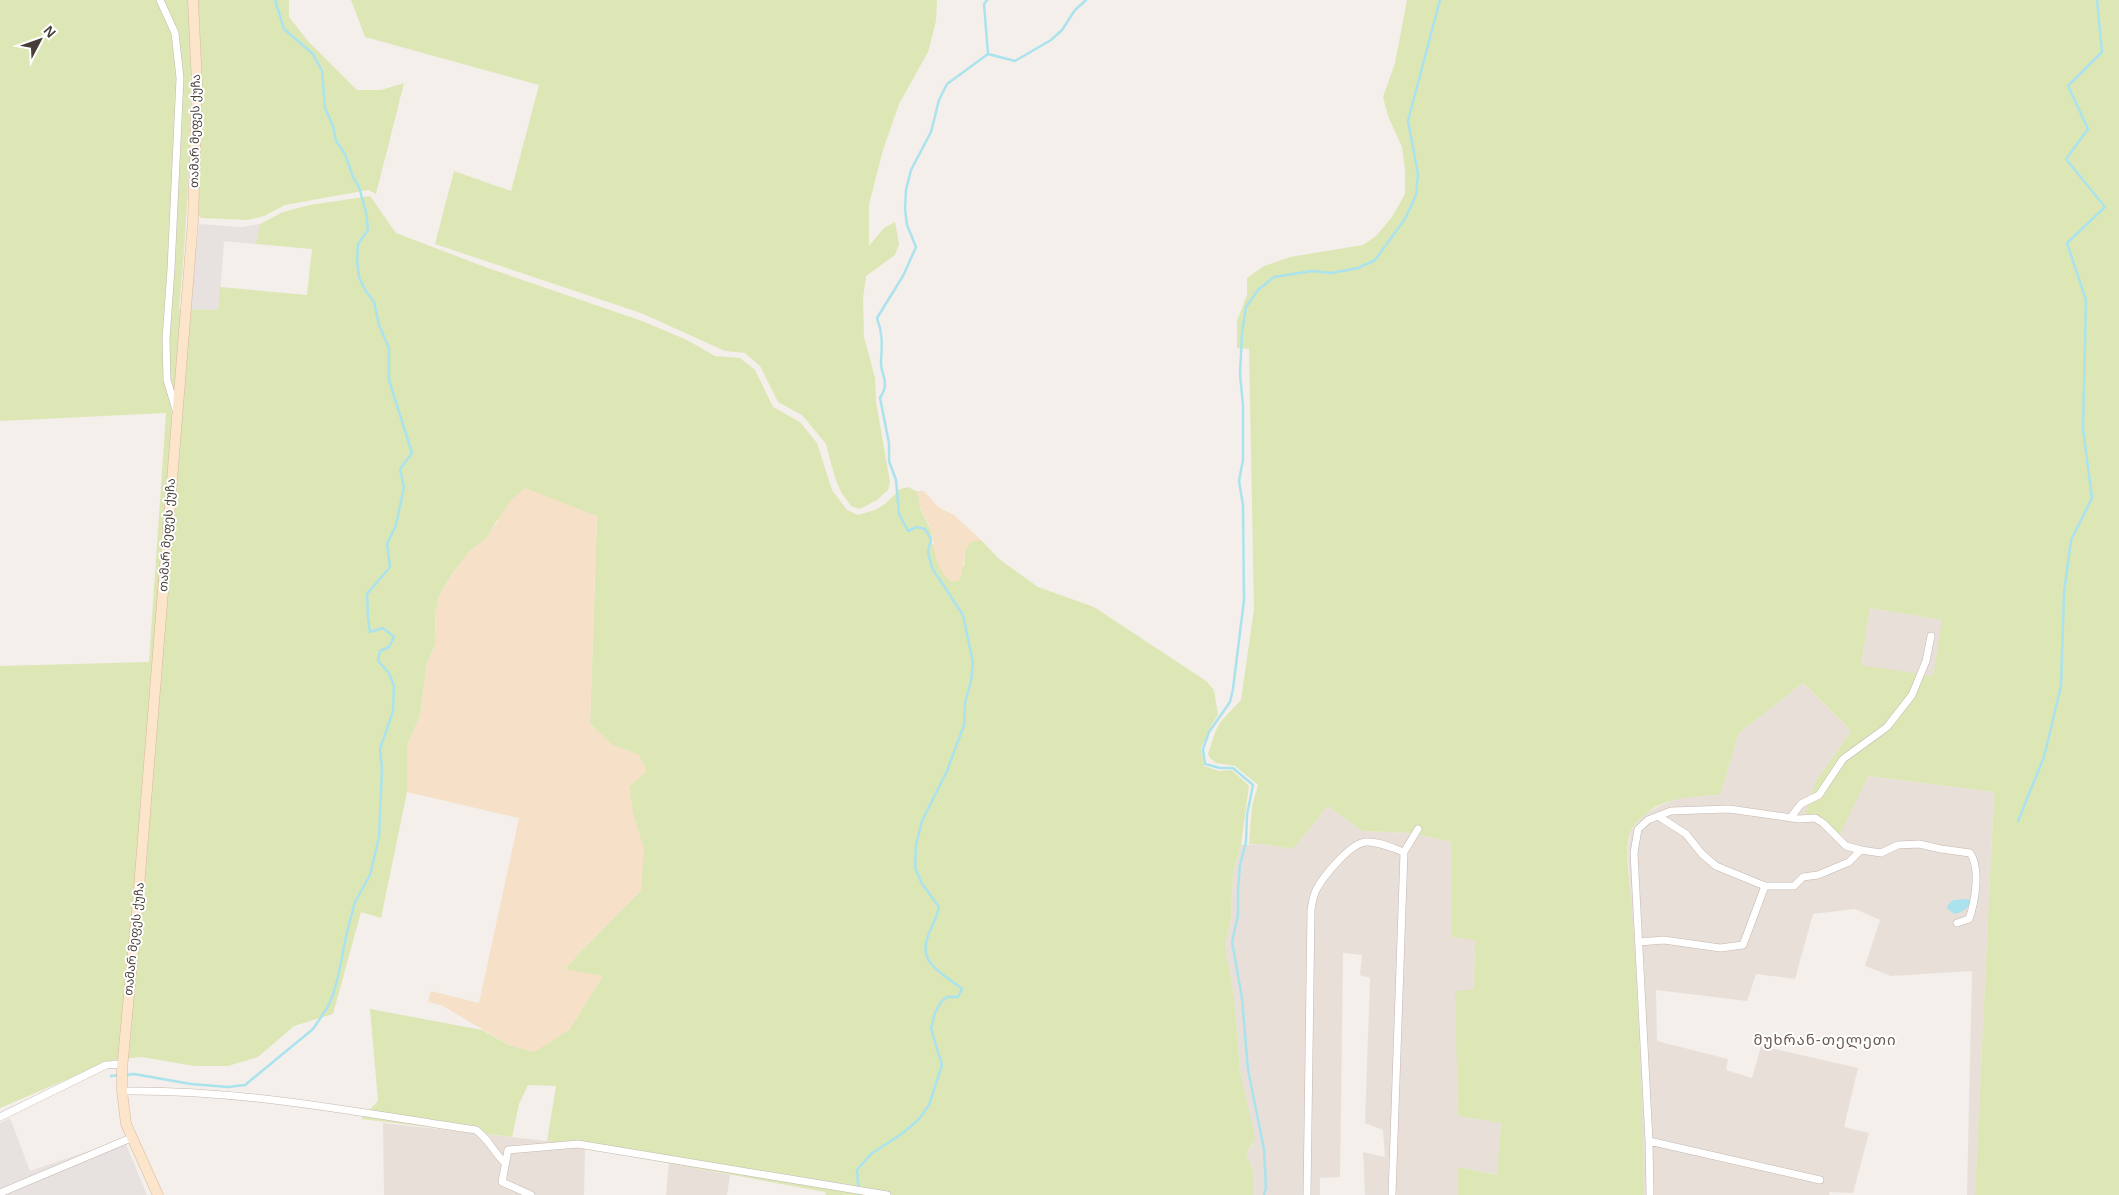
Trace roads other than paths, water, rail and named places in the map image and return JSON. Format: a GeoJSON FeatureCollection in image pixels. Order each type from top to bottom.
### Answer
{"type":"FeatureCollection","features":[{"type":"Feature","properties":{"kind":"street"},"geometry":{"type":"LineString","coordinates":[[160,0],[175,33],[180,78],[172,269],[166,339],[167,380],[176,411]]}},
{"type":"Feature","properties":{"kind":"street","name":"თამარ მეფეს ქუჩა"},"geometry":{"type":"LineString","coordinates":[[158,1195],[126,1124],[122,1091],[122,1071],[193,221],[197,84],[193,0]]}},
{"type":"Feature","properties":{"kind":"street"},"geometry":{"type":"LineString","coordinates":[[1791,817],[1801,804],[1819,795],[1843,759],[1887,727],[1900,711],[1912,695],[1921,677],[1931,636]]}},
{"type":"Feature","properties":{"kind":"street"},"geometry":{"type":"LineString","coordinates":[[1650,1195],[1649,1141],[1634,853],[1638,829],[1648,820],[1671,811],[1729,809],[1791,817],[1815,818],[1824,823],[1846,846],[1861,850],[1881,852],[1898,845],[1920,844],[1970,853],[1976,860],[1975,904],[1969,919],[1957,923]]}},
{"type":"Feature","properties":{"kind":"street"},"geometry":{"type":"LineString","coordinates":[[1658,816],[1686,834],[1702,854],[1716,866],[1765,886],[1794,886],[1803,878],[1818,875],[1849,862],[1861,850]]}},
{"type":"Feature","properties":{"kind":"street"},"geometry":{"type":"LineString","coordinates":[[1392,1195],[1404,852],[1418,829]]}},
{"type":"Feature","properties":{"kind":"street"},"geometry":{"type":"LineString","coordinates":[[1307,1195],[1311,910],[1315,891],[1345,854],[1364,842],[1378,843],[1404,852]]}},
{"type":"Feature","properties":{"kind":"street"},"geometry":{"type":"LineString","coordinates":[[1639,942],[1664,940],[1720,948],[1743,945],[1765,886]]}},
{"type":"Feature","properties":{"kind":"street"},"geometry":{"type":"LineString","coordinates":[[0,1118],[106,1065],[122,1071]]}},
{"type":"Feature","properties":{"kind":"street"},"geometry":{"type":"LineString","coordinates":[[122,1091],[161,1090],[242,1096],[476,1130],[486,1137],[495,1152],[505,1163]]}},
{"type":"Feature","properties":{"kind":"street"},"geometry":{"type":"LineString","coordinates":[[0,1192],[131,1138]]}},
{"type":"Feature","properties":{"kind":"street"},"geometry":{"type":"LineString","coordinates":[[1649,1141],[1820,1180]]}},
{"type":"Feature","properties":{"kind":"street"},"geometry":{"type":"LineString","coordinates":[[531,1195],[502,1182],[508,1150],[578,1144],[887,1195]]}},
{"type":"Feature","properties":{"kind":"water"},"geometry":{"type":"Polygon","coordinates":[[[1968,899],[1971,901],[1970,904],[1960,912],[1955,914],[1947,909],[1947,906],[1953,900],[1968,899]]]}},
{"type":"Feature","properties":{"kind":"waterway"},"geometry":{"type":"LineString","coordinates":[[126,1075],[134,1074],[191,1084],[228,1087],[245,1085],[313,1029],[333,995],[355,902],[370,875],[379,837],[382,770],[380,749],[393,711],[394,686],[389,673],[378,661],[380,651],[389,647],[394,637],[383,628],[370,632],[367,594],[390,567],[387,544],[396,525],[404,487],[400,469],[412,453],[389,380],[389,348],[379,325],[374,302],[365,290],[359,277],[358,244],[368,230],[366,212],[359,187],[353,177],[345,154],[336,141],[333,126],[325,108],[322,71],[313,54],[284,29],[275,0]]}},
{"type":"Feature","properties":{"kind":"waterway"},"geometry":{"type":"LineString","coordinates":[[987,0],[984,4],[988,54]]}},
{"type":"Feature","properties":{"kind":"waterway"},"geometry":{"type":"LineString","coordinates":[[859,1195],[857,1170],[871,1154],[903,1133],[919,1119],[929,1105],[942,1065],[931,1029],[935,1013],[941,1002],[947,997],[958,997],[962,989],[940,973],[929,961],[926,954],[928,936],[939,907],[921,882],[915,867],[916,845],[922,821],[947,771],[964,725],[965,703],[971,681],[973,663],[963,615],[932,568],[928,552],[931,539],[925,529],[917,527],[908,531],[899,514],[896,480],[889,461],[889,443],[880,398],[885,383],[881,366],[881,334],[877,318],[903,276],[916,247],[907,225],[905,209],[906,190],[911,170],[931,132],[939,100],[947,84],[988,54],[1015,61],[1051,40],[1062,30],[1075,10],[1086,0]]}},
{"type":"Feature","properties":{"kind":"waterway"},"geometry":{"type":"LineString","coordinates":[[1264,1195],[1266,1188],[1264,1149],[1248,1070],[1242,998],[1232,942],[1238,915],[1240,865],[1246,842],[1247,815],[1253,785],[1233,768],[1220,768],[1205,764],[1203,749],[1209,732],[1230,702],[1244,600],[1243,505],[1239,481],[1243,460],[1243,405],[1240,374],[1242,333],[1246,307],[1258,290],[1274,277],[1312,271],[1331,273],[1358,268],[1375,260],[1405,219],[1416,195],[1418,174],[1408,121],[1440,0]]}},
{"type":"Feature","properties":{"kind":"waterway"},"geometry":{"type":"LineString","coordinates":[[2018,821],[2044,757],[2061,686],[2064,593],[2071,540],[2092,498],[2083,429],[2086,300],[2067,243],[2105,207],[2066,159],[2088,129],[2068,86],[2102,52],[2097,0]]}},
{"type":"Feature","properties":{"kind":"waterway"},"geometry":{"type":"LineString","coordinates":[[111,1076],[120,1075]]}},
{"type":"Feature","properties":{"kind":"district","name":"მუხრან-თელეთი"},"geometry":{"type":"Point","coordinates":[1825,1039]}}]}
